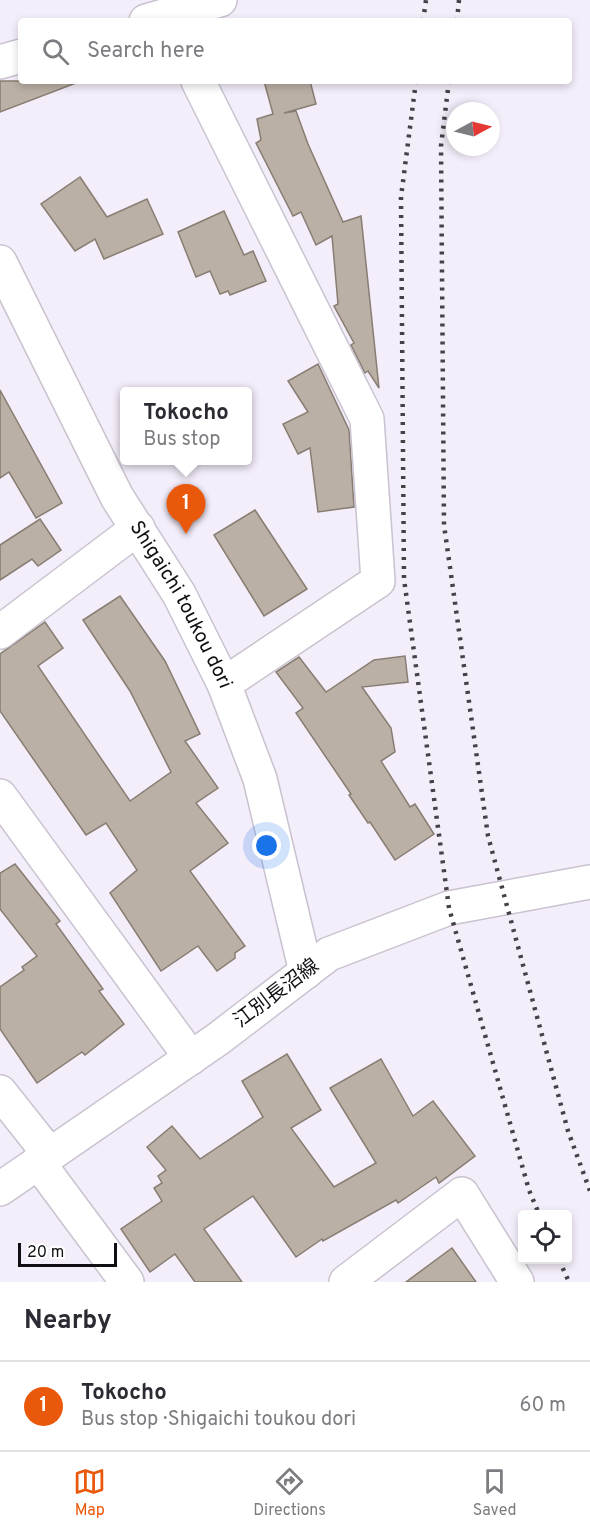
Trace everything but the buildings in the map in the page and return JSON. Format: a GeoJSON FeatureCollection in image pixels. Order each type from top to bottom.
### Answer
{"type":"FeatureCollection","features":[{"type":"Feature","properties":{"kind":"street"},"geometry":{"type":"LineString","coordinates":[[158,18],[220,0]]}},
{"type":"Feature","properties":{"kind":"street"},"geometry":{"type":"LineString","coordinates":[[0,62],[18,57]]}},
{"type":"Feature","properties":{"kind":"street"},"geometry":{"type":"LineString","coordinates":[[200,84],[367,419],[378,581],[224,684]]}},
{"type":"Feature","properties":{"kind":"street","name":"Shigaichi toukou dori"},"geometry":{"type":"LineString","coordinates":[[0,262],[117,497],[179,594],[224,684],[260,779],[306,972]]}},
{"type":"Feature","properties":{"kind":"street"},"geometry":{"type":"LineString","coordinates":[[0,632],[138,528]]}},
{"type":"Feature","properties":{"kind":"street"},"geometry":{"type":"LineString","coordinates":[[0,796],[190,1058]]}},
{"type":"Feature","properties":{"kind":"street","name":"江別長沼線"},"geometry":{"type":"LineString","coordinates":[[0,1189],[190,1058],[329,954],[450,908],[590,882]]}},
{"type":"Feature","properties":{"kind":"street"},"geometry":{"type":"LineString","coordinates":[[0,1092],[127,1282]]}},
{"type":"Feature","properties":{"kind":"street"},"geometry":{"type":"LineString","coordinates":[[346,1282],[462,1194],[517,1282]]}},
{"type":"Feature","properties":{"kind":"railway"},"geometry":{"type":"LineString","coordinates":[[423,18],[426,0]]}},
{"type":"Feature","properties":{"kind":"railway"},"geometry":{"type":"LineString","coordinates":[[457,18],[459,0]]}},
{"type":"Feature","properties":{"kind":"railway"},"geometry":{"type":"LineString","coordinates":[[416,84],[401,197],[404,579],[449,908],[529,1190],[537,1210]]}},
{"type":"Feature","properties":{"kind":"railway"},"geometry":{"type":"LineString","coordinates":[[449,84],[441,146],[444,525],[488,836],[568,1131],[590,1191]]}},
{"type":"Feature","properties":{"kind":"railway"},"geometry":{"type":"LineString","coordinates":[[561,1264],[569,1282]]}},
{"type":"Feature","properties":{"kind":"place","name":"Tokocho"},"geometry":{"type":"Point","coordinates":[186,534]}}]}
